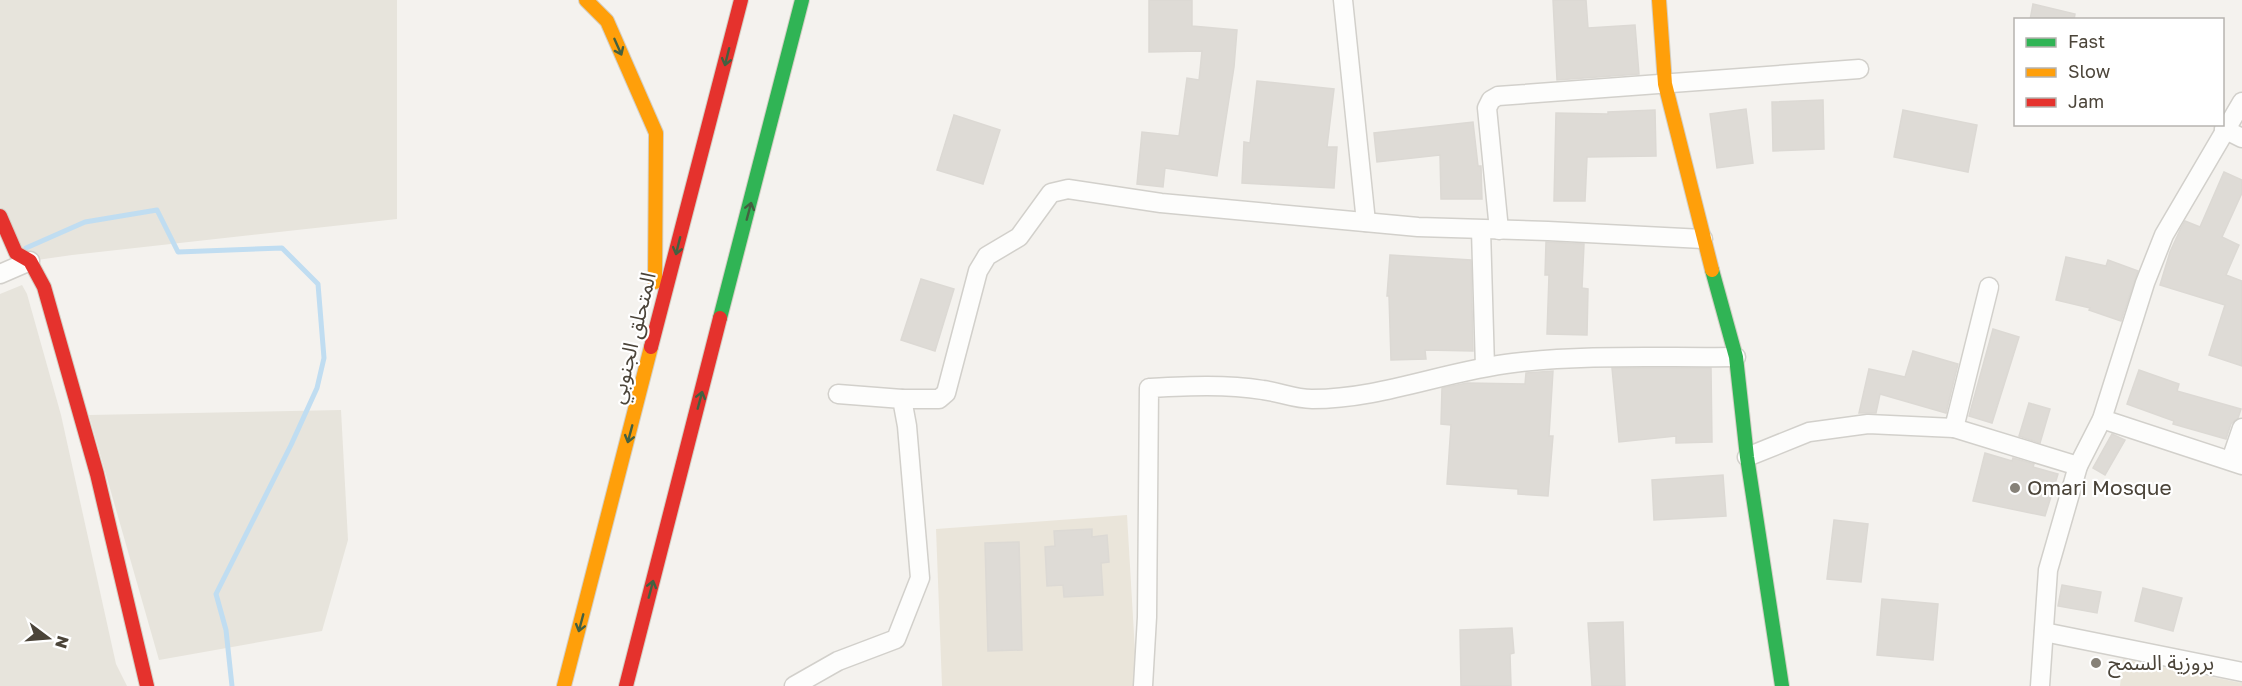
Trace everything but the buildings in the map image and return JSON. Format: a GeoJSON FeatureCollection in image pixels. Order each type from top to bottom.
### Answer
{"type":"FeatureCollection","features":[{"type":"Feature","properties":{"kind":"main road"},"geometry":{"type":"LineString","coordinates":[[586,0],[607,21],[656,133],[657,223],[653,344]]}},
{"type":"Feature","properties":{"kind":"main road","name":"المتحلق الجنوبي"},"geometry":{"type":"LineString","coordinates":[[564,686],[741,0]]}},
{"type":"Feature","properties":{"kind":"main road"},"geometry":{"type":"LineString","coordinates":[[626,686],[787,66],[802,0]]}},
{"type":"Feature","properties":{"kind":"main road"},"geometry":{"type":"LineString","coordinates":[[787,66],[813,0]]}},
{"type":"Feature","properties":{"kind":"main road"},"geometry":{"type":"LineString","coordinates":[[1659,0],[1665,84],[1703,239],[1736,357],[1747,457],[1782,686]]}},
{"type":"Feature","properties":{"kind":"main road"},"geometry":{"type":"LineString","coordinates":[[0,216],[16,252],[30,261],[44,287],[97,474],[147,686]]}},
{"type":"Feature","properties":{"kind":"street"},"geometry":{"type":"LineString","coordinates":[[1343,0],[1366,222]]}},
{"type":"Feature","properties":{"kind":"street"},"geometry":{"type":"LineString","coordinates":[[1485,367],[1490,230],[1487,108],[1491,100],[1498,96],[1858,69]]}},
{"type":"Feature","properties":{"kind":"street"},"geometry":{"type":"LineString","coordinates":[[2040,686],[2048,570],[2078,466],[2102,419],[2145,283],[2164,235],[2224,129],[2242,102]]}},
{"type":"Feature","properties":{"kind":"street"},"geometry":{"type":"LineString","coordinates":[[2224,129],[2242,138]]}},
{"type":"Feature","properties":{"kind":"street"},"geometry":{"type":"LineString","coordinates":[[838,394],[902,399],[939,399],[946,393],[978,271],[987,256],[1019,237],[1051,193],[1068,189],[1161,203],[1418,227],[1703,239]]}},
{"type":"Feature","properties":{"kind":"street"},"geometry":{"type":"LineString","coordinates":[[0,274],[30,261]]}},
{"type":"Feature","properties":{"kind":"street"},"geometry":{"type":"LineString","coordinates":[[1953,428],[1989,287]]}},
{"type":"Feature","properties":{"kind":"street"},"geometry":{"type":"LineString","coordinates":[[1143,686],[1147,617],[1149,388],[1204,385],[1264,390],[1311,399],[1367,395],[1485,367],[1515,363],[1588,359],[1736,357]]}},
{"type":"Feature","properties":{"kind":"street"},"geometry":{"type":"LineString","coordinates":[[794,686],[838,661],[896,639],[920,578],[907,426],[902,399]]}},
{"type":"Feature","properties":{"kind":"street"},"geometry":{"type":"LineString","coordinates":[[2102,419],[2236,463],[2242,428]]}},
{"type":"Feature","properties":{"kind":"street"},"geometry":{"type":"LineString","coordinates":[[1747,457],[1809,432],[1868,424],[1953,428],[2078,466]]}},
{"type":"Feature","properties":{"kind":"street"},"geometry":{"type":"LineString","coordinates":[[2044,632],[2242,672]]}},
{"type":"Feature","properties":{"kind":"shaded area"},"geometry":{"type":"Polygon","coordinates":[[[0,0],[397,0],[397,219],[30,261],[0,216],[0,0]]]}},
{"type":"Feature","properties":{"kind":"shaded area"},"geometry":{"type":"Polygon","coordinates":[[[22,285],[27,294],[61,415],[116,664],[127,686],[0,686],[0,294],[22,285]]]}},
{"type":"Feature","properties":{"kind":"shaded area"},"geometry":{"type":"Polygon","coordinates":[[[341,410],[348,540],[322,631],[159,660],[89,415],[341,410]]]}},
{"type":"Feature","properties":{"kind":"shaded area"},"geometry":{"type":"Polygon","coordinates":[[[1127,515],[1137,686],[942,686],[936,529],[1127,515]]]}},
{"type":"Feature","properties":{"kind":"shaded area"},"geometry":{"type":"Polygon","coordinates":[[[2123,659],[2242,683],[2242,686],[2120,686],[2123,659]]]}},
{"type":"Feature","properties":{"kind":"waterway"},"geometry":{"type":"LineString","coordinates":[[26,248],[85,222],[157,210],[178,252],[282,248],[318,284],[324,358],[317,388],[216,594],[226,630],[232,686]]}},
{"type":"Feature","properties":{"kind":"traffic: fast"},"geometry":{"type":"LineString","coordinates":[[720,318],[802,0]]}},
{"type":"Feature","properties":{"kind":"traffic: fast"},"geometry":{"type":"LineString","coordinates":[[1712,270],[1736,357],[1747,457],[1782,686]]}},
{"type":"Feature","properties":{"kind":"traffic: slow"},"geometry":{"type":"LineString","coordinates":[[586,0],[607,21],[656,133],[655,282]]}},
{"type":"Feature","properties":{"kind":"traffic: slow"},"geometry":{"type":"LineString","coordinates":[[1659,0],[1665,84],[1712,270]]}},
{"type":"Feature","properties":{"kind":"traffic: slow"},"geometry":{"type":"LineString","coordinates":[[564,686],[651,347]]}},
{"type":"Feature","properties":{"kind":"traffic: jam"},"geometry":{"type":"LineString","coordinates":[[651,347],[741,0]]}},
{"type":"Feature","properties":{"kind":"traffic: jam"},"geometry":{"type":"LineString","coordinates":[[0,216],[16,253],[30,261],[44,287],[97,474],[147,686]]}},
{"type":"Feature","properties":{"kind":"traffic: jam"},"geometry":{"type":"LineString","coordinates":[[626,686],[720,318]]}},
{"type":"Feature","properties":{"kind":"place","name":"Omari Mosque"},"geometry":{"type":"Point","coordinates":[2015,488]}},
{"type":"Feature","properties":{"kind":"place","name":"بروزية السمح"},"geometry":{"type":"Point","coordinates":[2096,663]}}]}
